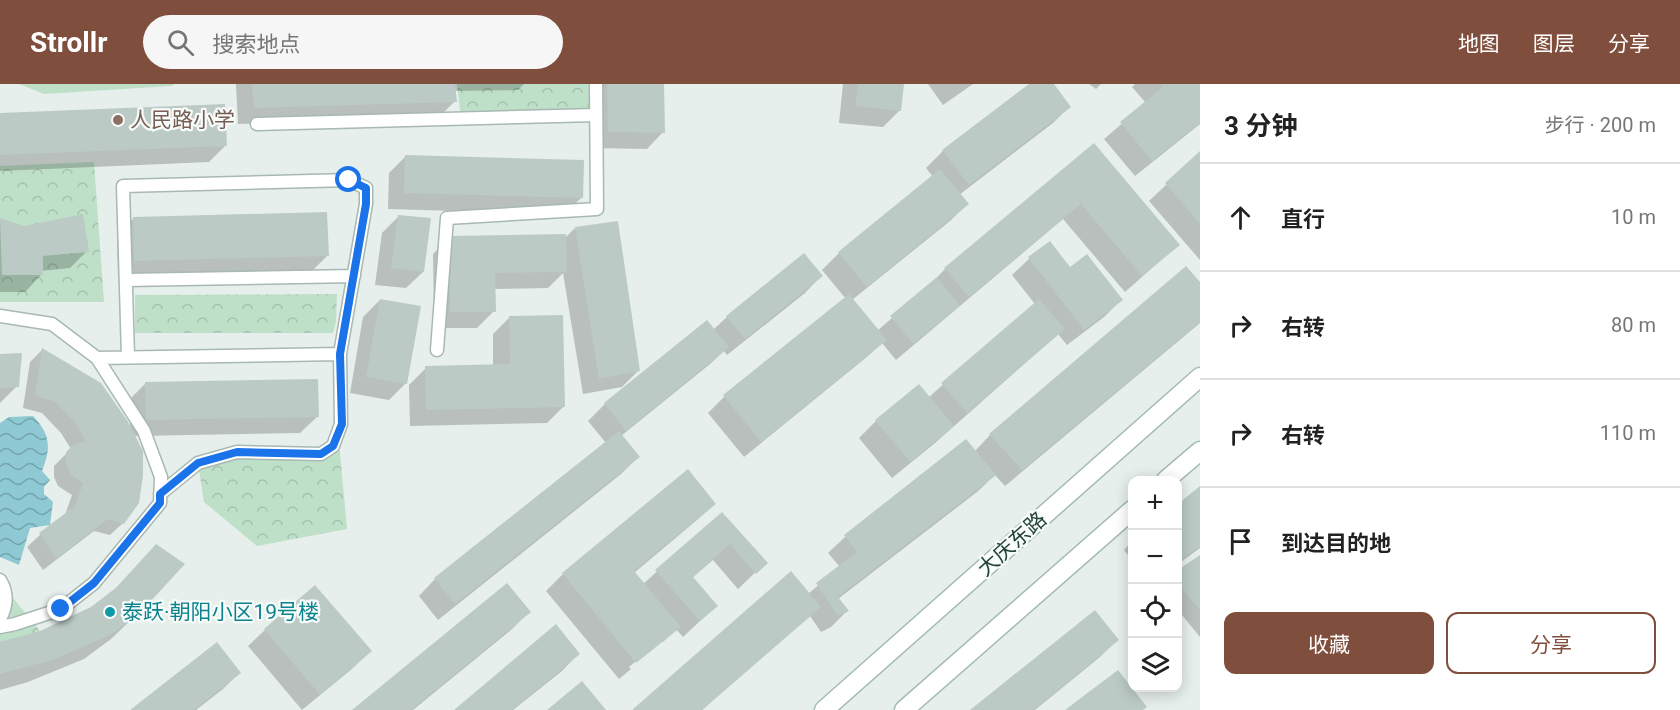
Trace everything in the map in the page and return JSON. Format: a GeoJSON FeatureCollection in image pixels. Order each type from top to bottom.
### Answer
{"type":"FeatureCollection","features":[{"type":"Feature","properties":{"kind":"main road","name":"大庆东路"},"geometry":{"type":"LineString","coordinates":[[824,710],[1200,377]]}},
{"type":"Feature","properties":{"kind":"main road"},"geometry":{"type":"LineString","coordinates":[[1171,476],[1200,451]]}},
{"type":"Feature","properties":{"kind":"main road"},"geometry":{"type":"LineString","coordinates":[[904,710],[1128,514]]}},
{"type":"Feature","properties":{"kind":"lane"},"geometry":{"type":"LineString","coordinates":[[437,350],[447,218],[597,210],[596,84]]}},
{"type":"Feature","properties":{"kind":"lane"},"geometry":{"type":"LineString","coordinates":[[257,124],[596,115]]}},
{"type":"Feature","properties":{"kind":"lane"},"geometry":{"type":"LineString","coordinates":[[128,357],[123,186],[349,180],[366,188],[366,204],[340,354],[342,424],[333,446],[321,454],[237,452],[198,463],[160,494]]}},
{"type":"Feature","properties":{"kind":"lane"},"geometry":{"type":"LineString","coordinates":[[126,280],[354,276]]}},
{"type":"Feature","properties":{"kind":"lane"},"geometry":{"type":"LineString","coordinates":[[0,316],[52,324],[97,358],[144,431],[161,477],[160,503],[94,583],[61,609],[0,627]]}},
{"type":"Feature","properties":{"kind":"lane"},"geometry":{"type":"LineString","coordinates":[[97,358],[340,354]]}},
{"type":"Feature","properties":{"kind":"lane"},"geometry":{"type":"LineString","coordinates":[[0,580],[6,598],[5,609],[0,619]]}},
{"type":"Feature","properties":{"kind":"green space"},"geometry":{"type":"Polygon","coordinates":[[[19,84],[175,84],[44,94],[19,84]]]}},
{"type":"Feature","properties":{"kind":"green space"},"geometry":{"type":"Polygon","coordinates":[[[457,84],[596,84],[596,115],[461,119],[457,84]]]}},
{"type":"Feature","properties":{"kind":"green space"},"geometry":{"type":"Polygon","coordinates":[[[94,162],[104,302],[0,302],[0,166],[94,162]]]}},
{"type":"Feature","properties":{"kind":"green space"},"geometry":{"type":"Polygon","coordinates":[[[337,294],[336,322],[333,333],[135,333],[135,295],[337,294]]]}},
{"type":"Feature","properties":{"kind":"green space"},"geometry":{"type":"Polygon","coordinates":[[[339,442],[347,529],[257,546],[204,502],[198,463],[237,452],[321,454],[339,442]]]}},
{"type":"Feature","properties":{"kind":"green space"},"geometry":{"type":"Polygon","coordinates":[[[0,582],[40,631],[0,657],[0,582]]]}},
{"type":"Feature","properties":{"kind":"water"},"geometry":{"type":"Polygon","coordinates":[[[33,416],[43,429],[48,442],[42,471],[50,480],[44,487],[44,494],[53,502],[50,525],[30,528],[19,565],[0,557],[0,423],[9,417],[33,416]]]}},
{"type":"Feature","properties":{"kind":"building"},"geometry":{"type":"Polygon","coordinates":[[[252,84],[455,84],[457,102],[254,108],[252,84]]]}},
{"type":"Feature","properties":{"kind":"building"},"geometry":{"type":"Polygon","coordinates":[[[607,84],[664,84],[665,133],[608,132],[607,84]]]}},
{"type":"Feature","properties":{"kind":"building"},"geometry":{"type":"Polygon","coordinates":[[[858,84],[904,84],[901,111],[855,106],[858,84]]]}},
{"type":"Feature","properties":{"kind":"building"},"geometry":{"type":"Polygon","coordinates":[[[1029,84],[1054,84],[1071,107],[969,185],[942,150],[1029,84]]]}},
{"type":"Feature","properties":{"kind":"building"},"geometry":{"type":"Polygon","coordinates":[[[1160,84],[1200,84],[1200,123],[1152,161],[1120,122],[1163,87],[1160,84]]]}},
{"type":"Feature","properties":{"kind":"building"},"geometry":{"type":"Polygon","coordinates":[[[225,104],[227,146],[0,155],[0,113],[225,104]]]}},
{"type":"Feature","properties":{"kind":"building"},"geometry":{"type":"Polygon","coordinates":[[[1094,143],[1180,245],[1142,276],[1081,204],[969,297],[944,268],[1094,143]]]}},
{"type":"Feature","properties":{"kind":"building"},"geometry":{"type":"Polygon","coordinates":[[[1200,151],[1200,224],[1165,183],[1200,151]]]}},
{"type":"Feature","properties":{"kind":"building"},"geometry":{"type":"Polygon","coordinates":[[[405,155],[584,160],[583,198],[404,193],[405,155]]]}},
{"type":"Feature","properties":{"kind":"building"},"geometry":{"type":"Polygon","coordinates":[[[940,169],[969,204],[867,287],[838,252],[940,169]]]}},
{"type":"Feature","properties":{"kind":"building"},"geometry":{"type":"Polygon","coordinates":[[[327,212],[329,256],[134,261],[133,217],[327,212]]]}},
{"type":"Feature","properties":{"kind":"building"},"geometry":{"type":"Polygon","coordinates":[[[83,214],[89,252],[43,256],[43,275],[2,275],[0,218],[24,226],[83,214]]]}},
{"type":"Feature","properties":{"kind":"building"},"geometry":{"type":"Polygon","coordinates":[[[398,215],[431,218],[424,272],[391,268],[398,215]]]}},
{"type":"Feature","properties":{"kind":"building"},"geometry":{"type":"Polygon","coordinates":[[[618,221],[640,371],[599,379],[575,227],[618,221]]]}},
{"type":"Feature","properties":{"kind":"building"},"geometry":{"type":"Polygon","coordinates":[[[566,234],[567,272],[495,273],[496,312],[450,312],[449,236],[566,234]]]}},
{"type":"Feature","properties":{"kind":"building"},"geometry":{"type":"Polygon","coordinates":[[[1050,241],[1070,267],[1087,254],[1123,300],[1084,330],[1028,257],[1050,241]]]}},
{"type":"Feature","properties":{"kind":"building"},"geometry":{"type":"Polygon","coordinates":[[[804,253],[823,276],[745,339],[726,316],[804,253]]]}},
{"type":"Feature","properties":{"kind":"building"},"geometry":{"type":"Polygon","coordinates":[[[1186,266],[1200,282],[1200,322],[1022,470],[989,434],[1186,266]]]}},
{"type":"Feature","properties":{"kind":"building"},"geometry":{"type":"Polygon","coordinates":[[[937,277],[960,306],[913,344],[890,316],[937,277]]]}},
{"type":"Feature","properties":{"kind":"building"},"geometry":{"type":"Polygon","coordinates":[[[849,294],[887,340],[761,442],[723,395],[849,294]]]}},
{"type":"Feature","properties":{"kind":"building"},"geometry":{"type":"Polygon","coordinates":[[[380,299],[421,306],[407,384],[366,377],[380,299]]]}},
{"type":"Feature","properties":{"kind":"building"},"geometry":{"type":"Polygon","coordinates":[[[1039,299],[1065,329],[967,413],[941,383],[1039,299]]]}},
{"type":"Feature","properties":{"kind":"building"},"geometry":{"type":"Polygon","coordinates":[[[563,315],[565,407],[426,410],[425,366],[510,364],[509,316],[563,315]]]}},
{"type":"Feature","properties":{"kind":"building"},"geometry":{"type":"Polygon","coordinates":[[[707,320],[729,347],[626,431],[604,403],[707,320]]]}},
{"type":"Feature","properties":{"kind":"building"},"geometry":{"type":"Polygon","coordinates":[[[42,348],[101,383],[127,420],[143,451],[143,475],[139,503],[124,524],[108,519],[56,559],[39,533],[75,506],[83,483],[70,474],[66,464],[66,452],[74,444],[86,441],[74,421],[54,401],[35,396],[42,348]]]}},
{"type":"Feature","properties":{"kind":"building"},"geometry":{"type":"Polygon","coordinates":[[[22,353],[19,387],[0,388],[0,354],[22,353]]]}},
{"type":"Feature","properties":{"kind":"building"},"geometry":{"type":"Polygon","coordinates":[[[318,379],[319,417],[146,420],[145,382],[318,379]]]}},
{"type":"Feature","properties":{"kind":"building"},"geometry":{"type":"Polygon","coordinates":[[[919,384],[954,426],[910,462],[875,420],[919,384]]]}},
{"type":"Feature","properties":{"kind":"building"},"geometry":{"type":"Polygon","coordinates":[[[619,431],[640,457],[455,604],[434,578],[619,431]]]}},
{"type":"Feature","properties":{"kind":"building"},"geometry":{"type":"Polygon","coordinates":[[[966,439],[996,475],[838,597],[849,611],[838,616],[816,583],[857,552],[844,535],[966,439]]]}},
{"type":"Feature","properties":{"kind":"building"},"geometry":{"type":"Polygon","coordinates":[[[688,469],[716,504],[634,571],[681,627],[636,663],[562,573],[688,469]]]}},
{"type":"Feature","properties":{"kind":"building"},"geometry":{"type":"Polygon","coordinates":[[[1200,486],[1200,546],[1182,559],[1182,530],[1182,501],[1200,486]]]}},
{"type":"Feature","properties":{"kind":"building"},"geometry":{"type":"Polygon","coordinates":[[[722,512],[768,563],[756,574],[730,544],[693,577],[718,606],[700,621],[655,570],[722,512]]]}},
{"type":"Feature","properties":{"kind":"building","name":"泰跃·朝阳小区19号楼"},"geometry":{"type":"Polygon","coordinates":[[[156,544],[185,564],[136,617],[108,636],[52,660],[0,674],[0,642],[40,631],[91,607],[117,587],[156,544]]]}},
{"type":"Feature","properties":{"kind":"building"},"geometry":{"type":"Polygon","coordinates":[[[1200,555],[1200,610],[1182,589],[1182,567],[1200,555]]]}},
{"type":"Feature","properties":{"kind":"building"},"geometry":{"type":"Polygon","coordinates":[[[791,571],[821,607],[702,710],[632,710],[791,571]]]}},
{"type":"Feature","properties":{"kind":"building"},"geometry":{"type":"Polygon","coordinates":[[[507,583],[531,612],[411,710],[352,710],[507,583]]]}},
{"type":"Feature","properties":{"kind":"building"},"geometry":{"type":"Polygon","coordinates":[[[315,585],[372,651],[320,695],[264,629],[315,585]]]}},
{"type":"Feature","properties":{"kind":"building"},"geometry":{"type":"Polygon","coordinates":[[[1095,610],[1119,640],[1034,710],[970,710],[1095,610]]]}},
{"type":"Feature","properties":{"kind":"building"},"geometry":{"type":"Polygon","coordinates":[[[556,624],[580,654],[512,710],[454,710],[556,624]]]}},
{"type":"Feature","properties":{"kind":"building"},"geometry":{"type":"Polygon","coordinates":[[[217,642],[241,673],[194,710],[130,710],[217,642]]]}},
{"type":"Feature","properties":{"kind":"building"},"geometry":{"type":"Polygon","coordinates":[[[1118,670],[1128,683],[1128,692],[1135,692],[1147,707],[1143,710],[1065,710],[1118,670]]]}},
{"type":"Feature","properties":{"kind":"building"},"geometry":{"type":"Polygon","coordinates":[[[582,681],[606,710],[547,710],[582,681]]]}},
{"type":"Feature","properties":{"kind":"place","name":"人民路小学"},"geometry":{"type":"Point","coordinates":[118,120]}},
{"type":"Feature","properties":{"kind":"place","name":"泰跃·朝阳小区19号楼"},"geometry":{"type":"Point","coordinates":[110,612]}},
{"type":"Feature","properties":{"kind":"route"},"geometry":{"type":"LineString","coordinates":[[61,609],[94,583],[160,503],[160,494],[198,463],[237,452],[321,454],[333,446],[342,424],[340,354],[366,204],[366,188],[349,180]]}}]}
